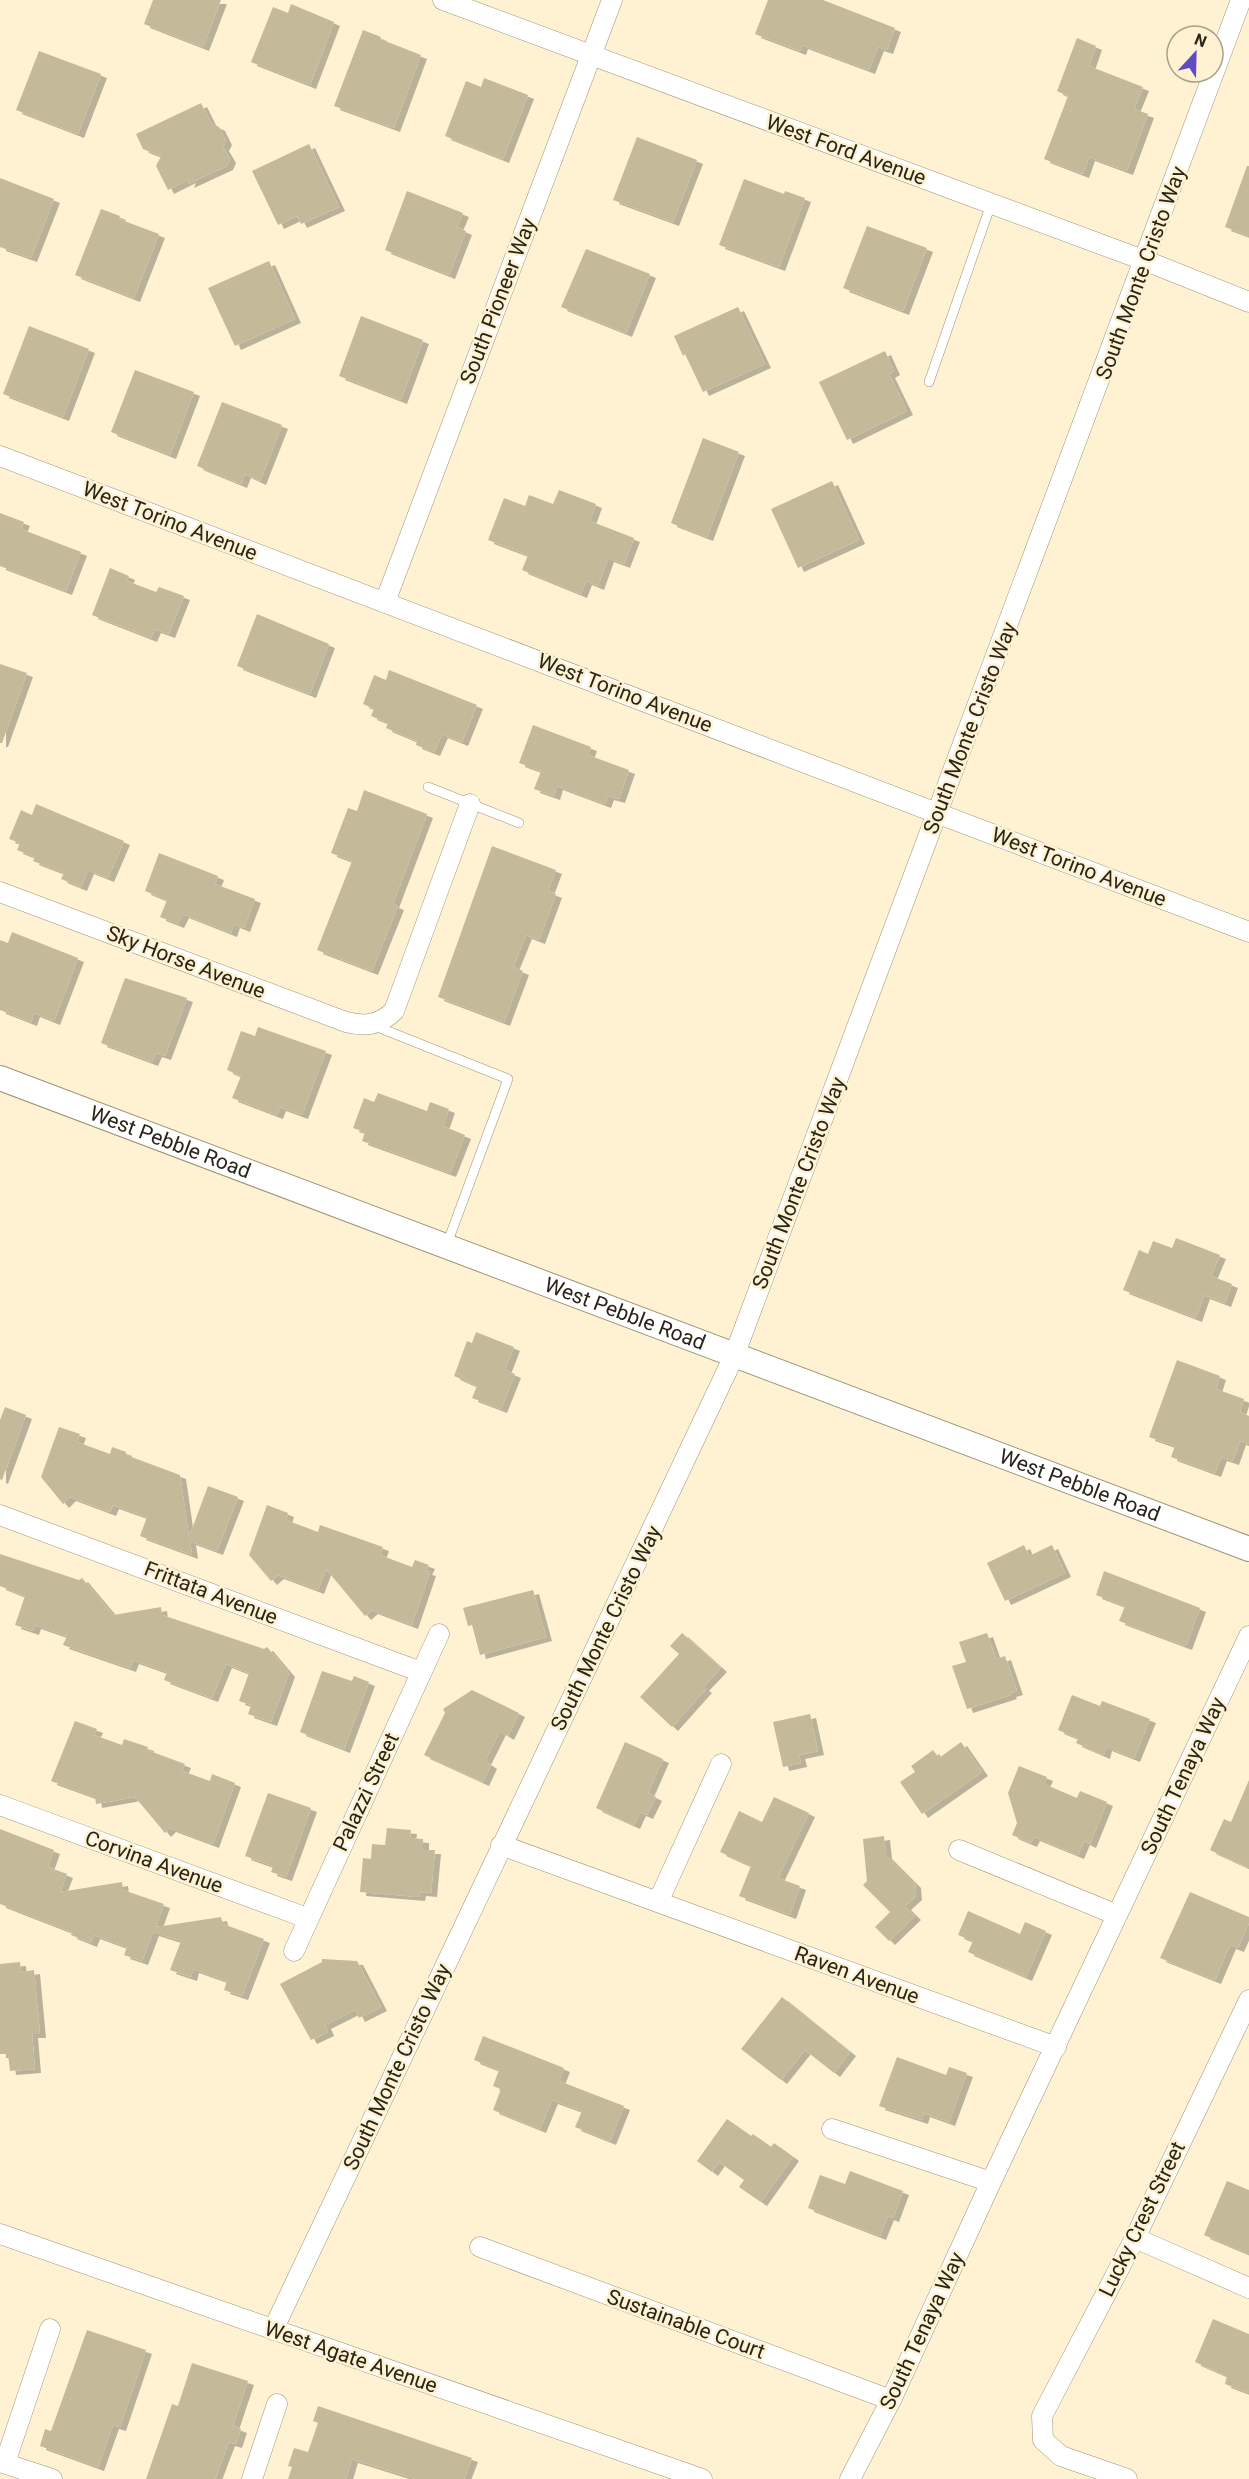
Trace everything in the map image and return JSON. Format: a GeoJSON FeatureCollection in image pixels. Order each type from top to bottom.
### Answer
{"type":"FeatureCollection","features":[{"type":"Feature","properties":{"kind":"street","name":"West Ford Avenue"},"geometry":{"type":"LineString","coordinates":[[443,0],[1146,261],[1249,302]]}},
{"type":"Feature","properties":{"kind":"street","name":"South Pioneer Way"},"geometry":{"type":"LineString","coordinates":[[385,602],[612,0]]}},
{"type":"Feature","properties":{"kind":"street","name":"South Monte Cristo Way"},"geometry":{"type":"LineString","coordinates":[[273,2330],[734,1356],[1146,261],[1241,0]]}},
{"type":"Feature","properties":{"kind":"street","name":"West Torino Avenue"},"geometry":{"type":"LineString","coordinates":[[0,456],[1249,932]]}},
{"type":"Feature","properties":{"kind":"street"},"geometry":{"type":"LineString","coordinates":[[373,1025],[384,1020],[394,1011],[470,804]]}},
{"type":"Feature","properties":{"kind":"street","name":"Sky Horse Avenue"},"geometry":{"type":"LineString","coordinates":[[0,892],[346,1022],[360,1026],[373,1025]]}},
{"type":"Feature","properties":{"kind":"street","name":"West Pebble Road"},"geometry":{"type":"LineString","coordinates":[[0,1078],[1249,1549]]}},
{"type":"Feature","properties":{"kind":"street","name":"Frittata Avenue"},"geometry":{"type":"LineString","coordinates":[[0,1515],[421,1672]]}},
{"type":"Feature","properties":{"kind":"street","name":"Palazzi Street"},"geometry":{"type":"LineString","coordinates":[[294,1951],[439,1634]]}},
{"type":"Feature","properties":{"kind":"street","name":"South Tenaya Way"},"geometry":{"type":"LineString","coordinates":[[850,2479],[891,2400],[991,2182],[1249,1636]]}},
{"type":"Feature","properties":{"kind":"street"},"geometry":{"type":"LineString","coordinates":[[658,1902],[721,1764]]}},
{"type":"Feature","properties":{"kind":"street","name":"Corvina Avenue"},"geometry":{"type":"LineString","coordinates":[[0,1805],[308,1918]]}},
{"type":"Feature","properties":{"kind":"street","name":"Raven Avenue"},"geometry":{"type":"LineString","coordinates":[[501,1845],[1056,2047]]}},
{"type":"Feature","properties":{"kind":"street"},"geometry":{"type":"LineString","coordinates":[[959,1850],[1117,1915]]}},
{"type":"Feature","properties":{"kind":"street","name":"Lucky Crest Street"},"geometry":{"type":"LineString","coordinates":[[1127,2479],[1061,2456],[1043,2440],[1042,2416],[1135,2238],[1249,2000]]}},
{"type":"Feature","properties":{"kind":"street"},"geometry":{"type":"LineString","coordinates":[[832,2129],[991,2182]]}},
{"type":"Feature","properties":{"kind":"street","name":"West Agate Avenue"},"geometry":{"type":"LineString","coordinates":[[0,2234],[702,2479]]}},
{"type":"Feature","properties":{"kind":"street"},"geometry":{"type":"LineString","coordinates":[[1135,2238],[1249,2288]]}},
{"type":"Feature","properties":{"kind":"street","name":"Sustainable Court"},"geometry":{"type":"LineString","coordinates":[[480,2247],[891,2400]]}},
{"type":"Feature","properties":{"kind":"street"},"geometry":{"type":"LineString","coordinates":[[50,2329],[2,2463],[52,2479]]}},
{"type":"Feature","properties":{"kind":"street"},"geometry":{"type":"LineString","coordinates":[[252,2479],[277,2404]]}},
{"type":"Feature","properties":{"kind":"lane"},"geometry":{"type":"LineString","coordinates":[[929,382],[991,204]]}},
{"type":"Feature","properties":{"kind":"lane"},"geometry":{"type":"LineString","coordinates":[[428,787],[519,823]]}},
{"type":"Feature","properties":{"kind":"lane"},"geometry":{"type":"LineString","coordinates":[[373,1025],[508,1079],[445,1247]]}},
{"type":"Feature","properties":{"kind":"building"},"geometry":{"type":"Polygon","coordinates":[[[153,0],[221,0],[203,47],[144,24],[153,0]]]}},
{"type":"Feature","properties":{"kind":"building"},"geometry":{"type":"Polygon","coordinates":[[[768,0],[823,0],[895,28],[887,50],[878,47],[869,70],[802,45],[800,51],[755,34],[768,0]]]}},
{"type":"Feature","properties":{"kind":"building"},"geometry":{"type":"Polygon","coordinates":[[[291,4],[334,22],[310,85],[251,62],[273,7],[288,13],[291,4]]]}},
{"type":"Feature","properties":{"kind":"building"},"geometry":{"type":"Polygon","coordinates":[[[363,30],[421,55],[394,128],[334,106],[363,30]]]}},
{"type":"Feature","properties":{"kind":"building"},"geometry":{"type":"Polygon","coordinates":[[[1077,38],[1096,46],[1089,66],[1143,87],[1134,109],[1148,114],[1127,171],[1089,157],[1083,174],[1044,159],[1068,96],[1057,91],[1077,38]]]}},
{"type":"Feature","properties":{"kind":"building"},"geometry":{"type":"Polygon","coordinates":[[[39,51],[101,74],[78,134],[16,110],[39,51]]]}},
{"type":"Feature","properties":{"kind":"building"},"geometry":{"type":"Polygon","coordinates":[[[484,78],[528,95],[503,159],[445,136],[466,81],[481,87],[484,78]]]}},
{"type":"Feature","properties":{"kind":"building"},"geometry":{"type":"Polygon","coordinates":[[[201,103],[211,123],[219,127],[226,141],[223,147],[230,159],[227,166],[188,184],[190,179],[168,190],[156,166],[161,156],[143,149],[136,134],[201,103]]]}},
{"type":"Feature","properties":{"kind":"building"},"geometry":{"type":"Polygon","coordinates":[[[637,137],[697,160],[673,222],[613,200],[637,137]]]}},
{"type":"Feature","properties":{"kind":"building"},"geometry":{"type":"Polygon","coordinates":[[[309,144],[339,207],[301,224],[297,216],[278,225],[252,171],[309,144]]]}},
{"type":"Feature","properties":{"kind":"building"},"geometry":{"type":"Polygon","coordinates":[[[1247,166],[1249,166],[1249,236],[1225,227],[1247,166]]]}},
{"type":"Feature","properties":{"kind":"building"},"geometry":{"type":"Polygon","coordinates":[[[0,178],[54,199],[31,258],[0,247],[0,178]]]}},
{"type":"Feature","properties":{"kind":"building"},"geometry":{"type":"Polygon","coordinates":[[[744,179],[784,194],[785,191],[805,198],[779,267],[719,245],[744,179]]]}},
{"type":"Feature","properties":{"kind":"building"},"geometry":{"type":"Polygon","coordinates":[[[407,191],[463,213],[457,227],[466,231],[449,275],[385,250],[407,191]]]}},
{"type":"Feature","properties":{"kind":"building"},"geometry":{"type":"Polygon","coordinates":[[[101,209],[120,216],[119,219],[159,234],[134,298],[75,275],[101,209]]]}},
{"type":"Feature","properties":{"kind":"building"},"geometry":{"type":"Polygon","coordinates":[[[867,226],[927,248],[903,311],[843,288],[867,226]]]}},
{"type":"Feature","properties":{"kind":"building"},"geometry":{"type":"Polygon","coordinates":[[[586,249],[650,274],[626,333],[561,307],[586,249]]]}},
{"type":"Feature","properties":{"kind":"building"},"geometry":{"type":"Polygon","coordinates":[[[269,261],[295,319],[235,346],[208,288],[269,261]]]}},
{"type":"Feature","properties":{"kind":"building"},"geometry":{"type":"Polygon","coordinates":[[[738,307],[765,364],[703,392],[674,336],[738,307]]]}},
{"type":"Feature","properties":{"kind":"building"},"geometry":{"type":"Polygon","coordinates":[[[361,316],[423,340],[401,400],[339,376],[361,316]]]}},
{"type":"Feature","properties":{"kind":"building"},"geometry":{"type":"Polygon","coordinates":[[[29,326],[89,349],[63,417],[3,394],[29,326]]]}},
{"type":"Feature","properties":{"kind":"building"},"geometry":{"type":"Polygon","coordinates":[[[885,351],[894,371],[889,374],[907,411],[847,440],[819,382],[885,351]]]}},
{"type":"Feature","properties":{"kind":"building"},"geometry":{"type":"Polygon","coordinates":[[[135,370],[194,392],[170,455],[111,432],[135,370]]]}},
{"type":"Feature","properties":{"kind":"building"},"geometry":{"type":"Polygon","coordinates":[[[222,402],[282,425],[260,481],[245,474],[241,484],[197,466],[222,402]]]}},
{"type":"Feature","properties":{"kind":"building"},"geometry":{"type":"Polygon","coordinates":[[[703,438],[739,452],[707,537],[671,523],[703,438]]]}},
{"type":"Feature","properties":{"kind":"building"},"geometry":{"type":"Polygon","coordinates":[[[832,481],[859,540],[798,568],[771,509],[832,481]]]}},
{"type":"Feature","properties":{"kind":"building"},"geometry":{"type":"Polygon","coordinates":[[[559,490],[596,504],[590,521],[634,538],[624,564],[608,558],[598,586],[586,581],[581,594],[522,570],[528,555],[488,540],[504,498],[525,506],[529,495],[553,504],[559,490]]]}},
{"type":"Feature","properties":{"kind":"building"},"geometry":{"type":"Polygon","coordinates":[[[0,513],[24,522],[21,529],[81,552],[66,591],[0,566],[0,513]]]}},
{"type":"Feature","properties":{"kind":"building"},"geometry":{"type":"Polygon","coordinates":[[[110,568],[129,576],[127,581],[156,592],[159,587],[184,596],[169,634],[155,629],[151,638],[92,615],[110,568]]]}},
{"type":"Feature","properties":{"kind":"building"},"geometry":{"type":"Polygon","coordinates":[[[257,614],[329,644],[310,694],[237,666],[257,614]]]}},
{"type":"Feature","properties":{"kind":"building"},"geometry":{"type":"Polygon","coordinates":[[[0,664],[27,673],[2,743],[0,743],[0,664]]]}},
{"type":"Feature","properties":{"kind":"building"},"geometry":{"type":"Polygon","coordinates":[[[389,670],[477,705],[462,742],[442,734],[434,752],[416,745],[417,741],[386,728],[388,723],[371,716],[374,709],[363,704],[374,675],[386,680],[389,670]]]}},
{"type":"Feature","properties":{"kind":"building"},"geometry":{"type":"Polygon","coordinates":[[[533,725],[591,747],[588,755],[629,770],[619,799],[608,796],[605,804],[557,786],[554,796],[534,789],[541,771],[519,763],[533,725]]]}},
{"type":"Feature","properties":{"kind":"building"},"geometry":{"type":"Polygon","coordinates":[[[364,790],[427,814],[393,904],[398,906],[372,971],[317,950],[352,861],[331,853],[348,808],[357,811],[364,790]]]}},
{"type":"Feature","properties":{"kind":"building"},"geometry":{"type":"Polygon","coordinates":[[[36,804],[124,841],[108,878],[88,870],[81,887],[61,879],[64,873],[33,861],[35,857],[17,850],[20,843],[9,839],[21,810],[32,815],[36,804]]]}},
{"type":"Feature","properties":{"kind":"building"},"geometry":{"type":"Polygon","coordinates":[[[492,846],[556,870],[548,891],[556,894],[539,940],[526,935],[513,967],[523,971],[504,1022],[438,997],[492,846]]]}},
{"type":"Feature","properties":{"kind":"building"},"geometry":{"type":"Polygon","coordinates":[[[159,853],[218,876],[215,884],[255,899],[244,928],[234,924],[231,933],[183,914],[178,924],[160,917],[167,900],[145,891],[159,853]]]}},
{"type":"Feature","properties":{"kind":"building"},"geometry":{"type":"Polygon","coordinates":[[[12,932],[78,958],[54,1021],[34,1013],[31,1022],[0,1010],[0,940],[8,943],[12,932]]]}},
{"type":"Feature","properties":{"kind":"building"},"geometry":{"type":"Polygon","coordinates":[[[125,978],[187,998],[165,1056],[156,1053],[152,1062],[101,1043],[125,978]]]}},
{"type":"Feature","properties":{"kind":"building"},"geometry":{"type":"Polygon","coordinates":[[[258,1027],[326,1051],[302,1115],[280,1107],[277,1115],[232,1098],[241,1076],[227,1070],[241,1031],[255,1036],[258,1027]]]}},
{"type":"Feature","properties":{"kind":"building"},"geometry":{"type":"Polygon","coordinates":[[[378,1093],[427,1111],[430,1102],[449,1109],[443,1126],[465,1135],[450,1173],[362,1141],[365,1132],[353,1128],[364,1098],[374,1102],[378,1093]]]}},
{"type":"Feature","properties":{"kind":"building"},"geometry":{"type":"Polygon","coordinates":[[[1176,1238],[1220,1255],[1211,1276],[1232,1284],[1225,1303],[1204,1295],[1196,1318],[1123,1290],[1139,1250],[1148,1254],[1153,1241],[1172,1248],[1176,1238]]]}},
{"type":"Feature","properties":{"kind":"building"},"geometry":{"type":"Polygon","coordinates":[[[476,1332],[514,1347],[505,1370],[515,1374],[501,1409],[472,1398],[477,1386],[454,1376],[467,1341],[472,1343],[476,1332]]]}},
{"type":"Feature","properties":{"kind":"building"},"geometry":{"type":"Polygon","coordinates":[[[1177,1360],[1220,1376],[1216,1389],[1244,1399],[1240,1412],[1249,1416],[1249,1444],[1240,1441],[1233,1461],[1221,1457],[1215,1473],[1171,1457],[1175,1446],[1149,1437],[1177,1360]]]}},
{"type":"Feature","properties":{"kind":"building"},"geometry":{"type":"Polygon","coordinates":[[[5,1407],[26,1415],[2,1480],[0,1479],[0,1420],[5,1407]]]}},
{"type":"Feature","properties":{"kind":"building"},"geometry":{"type":"Polygon","coordinates":[[[59,1427],[80,1434],[77,1442],[110,1454],[112,1447],[126,1452],[126,1455],[180,1475],[189,1537],[208,1486],[238,1497],[217,1551],[190,1541],[192,1555],[140,1536],[147,1517],[113,1505],[110,1512],[70,1497],[63,1504],[41,1477],[59,1427]]]}},
{"type":"Feature","properties":{"kind":"building"},"geometry":{"type":"Polygon","coordinates":[[[267,1505],[288,1513],[286,1520],[318,1532],[320,1525],[383,1547],[380,1555],[412,1567],[415,1560],[429,1565],[426,1571],[430,1572],[412,1625],[372,1610],[365,1616],[326,1569],[318,1590],[278,1575],[271,1581],[249,1555],[267,1505]]]}},
{"type":"Feature","properties":{"kind":"building"},"geometry":{"type":"Polygon","coordinates":[[[1024,1545],[1029,1556],[1052,1545],[1065,1573],[1005,1601],[987,1563],[1024,1545]]]}},
{"type":"Feature","properties":{"kind":"building"},"geometry":{"type":"Polygon","coordinates":[[[0,1554],[79,1580],[82,1578],[113,1615],[161,1607],[162,1615],[264,1649],[267,1647],[289,1673],[271,1722],[248,1714],[251,1705],[239,1701],[249,1673],[226,1664],[212,1698],[164,1680],[167,1672],[133,1660],[130,1668],[63,1645],[67,1636],[35,1625],[33,1631],[15,1625],[25,1596],[0,1586],[0,1554]]]}},
{"type":"Feature","properties":{"kind":"building"},"geometry":{"type":"Polygon","coordinates":[[[1104,1571],[1200,1608],[1186,1646],[1119,1621],[1125,1606],[1096,1595],[1104,1571]]]}},
{"type":"Feature","properties":{"kind":"building"},"geometry":{"type":"Polygon","coordinates":[[[533,1590],[546,1637],[480,1655],[472,1625],[468,1626],[463,1608],[533,1590]]]}},
{"type":"Feature","properties":{"kind":"building"},"geometry":{"type":"Polygon","coordinates":[[[682,1633],[721,1668],[703,1687],[706,1689],[672,1727],[640,1697],[679,1654],[670,1646],[682,1633]]]}},
{"type":"Feature","properties":{"kind":"building"},"geometry":{"type":"Polygon","coordinates":[[[987,1633],[996,1659],[1005,1656],[1017,1691],[967,1709],[952,1666],[966,1662],[959,1642],[987,1633]]]}},
{"type":"Feature","properties":{"kind":"building"},"geometry":{"type":"Polygon","coordinates":[[[322,1671],[352,1681],[354,1676],[369,1682],[344,1749],[300,1732],[322,1671]]]}},
{"type":"Feature","properties":{"kind":"building"},"geometry":{"type":"Polygon","coordinates":[[[472,1690],[519,1713],[508,1736],[500,1731],[485,1761],[491,1765],[483,1782],[424,1755],[445,1713],[443,1709],[472,1690]]]}},
{"type":"Feature","properties":{"kind":"building"},"geometry":{"type":"Polygon","coordinates":[[[1072,1695],[1100,1706],[1102,1701],[1150,1719],[1134,1758],[1106,1747],[1104,1755],[1076,1743],[1078,1738],[1058,1730],[1072,1695]]]}},
{"type":"Feature","properties":{"kind":"building"},"geometry":{"type":"Polygon","coordinates":[[[810,1714],[818,1751],[799,1755],[801,1763],[783,1767],[773,1722],[810,1714]]]}},
{"type":"Feature","properties":{"kind":"building"},"geometry":{"type":"Polygon","coordinates":[[[75,1721],[97,1729],[94,1735],[122,1745],[124,1739],[185,1764],[182,1771],[210,1781],[212,1774],[235,1783],[213,1844],[170,1828],[165,1833],[135,1797],[96,1804],[95,1797],[51,1781],[75,1721]]]}},
{"type":"Feature","properties":{"kind":"building"},"geometry":{"type":"Polygon","coordinates":[[[625,1742],[663,1759],[648,1793],[656,1797],[647,1815],[640,1812],[634,1825],[596,1808],[625,1742]]]}},
{"type":"Feature","properties":{"kind":"building"},"geometry":{"type":"Polygon","coordinates":[[[961,1742],[982,1772],[922,1814],[900,1782],[915,1772],[911,1766],[933,1750],[939,1758],[961,1742]]]}},
{"type":"Feature","properties":{"kind":"building"},"geometry":{"type":"Polygon","coordinates":[[[1019,1766],[1047,1777],[1044,1784],[1077,1798],[1080,1791],[1107,1802],[1090,1844],[1084,1841],[1078,1855],[1034,1837],[1031,1843],[1012,1835],[1017,1823],[1008,1793],[1019,1766]]]}},
{"type":"Feature","properties":{"kind":"building"},"geometry":{"type":"Polygon","coordinates":[[[1249,1780],[1249,1868],[1210,1850],[1224,1819],[1231,1822],[1249,1780]]]}},
{"type":"Feature","properties":{"kind":"building"},"geometry":{"type":"Polygon","coordinates":[[[268,1793],[311,1808],[286,1877],[271,1872],[273,1866],[245,1856],[268,1793]]]}},
{"type":"Feature","properties":{"kind":"building"},"geometry":{"type":"Polygon","coordinates":[[[774,1797],[809,1813],[778,1878],[800,1886],[790,1915],[739,1896],[751,1866],[720,1852],[739,1811],[762,1822],[774,1797]]]}},
{"type":"Feature","properties":{"kind":"building"},"geometry":{"type":"Polygon","coordinates":[[[387,1828],[411,1830],[410,1838],[423,1839],[423,1850],[435,1850],[431,1893],[420,1892],[419,1897],[360,1892],[363,1858],[371,1859],[372,1844],[385,1845],[387,1828]]]}},
{"type":"Feature","properties":{"kind":"building"},"geometry":{"type":"Polygon","coordinates":[[[0,1829],[54,1850],[48,1867],[67,1874],[60,1892],[122,1882],[123,1890],[164,1904],[156,1927],[221,1917],[223,1924],[264,1939],[242,1996],[224,1990],[227,1981],[193,1969],[191,1977],[170,1970],[181,1941],[153,1932],[142,1961],[124,1955],[127,1947],[94,1935],[91,1943],[71,1935],[72,1932],[0,1904],[0,1829]]]}},
{"type":"Feature","properties":{"kind":"building"},"geometry":{"type":"Polygon","coordinates":[[[884,1836],[886,1855],[915,1884],[916,1896],[905,1906],[915,1916],[889,1941],[875,1927],[890,1912],[863,1885],[867,1881],[863,1839],[884,1836]]]}},
{"type":"Feature","properties":{"kind":"building"},"geometry":{"type":"Polygon","coordinates":[[[1190,1892],[1249,1917],[1249,1923],[1238,1948],[1230,1945],[1215,1980],[1160,1958],[1190,1892]]]}},
{"type":"Feature","properties":{"kind":"building"},"geometry":{"type":"Polygon","coordinates":[[[968,1911],[1020,1934],[1025,1922],[1046,1931],[1026,1977],[968,1952],[973,1941],[958,1935],[968,1911]]]}},
{"type":"Feature","properties":{"kind":"building"},"geometry":{"type":"Polygon","coordinates":[[[322,1959],[357,1961],[381,2007],[359,2018],[355,2010],[325,2025],[328,2032],[311,2040],[280,1984],[322,1962],[322,1959]]]}},
{"type":"Feature","properties":{"kind":"building"},"geometry":{"type":"Polygon","coordinates":[[[20,1962],[21,1972],[34,1970],[40,2034],[32,2034],[35,2069],[10,2071],[8,2054],[0,2054],[0,1964],[20,1962]]]}},
{"type":"Feature","properties":{"kind":"building"},"geometry":{"type":"Polygon","coordinates":[[[782,1997],[850,2052],[834,2073],[805,2050],[781,2080],[741,2049],[782,1997]]]}},
{"type":"Feature","properties":{"kind":"building"},"geometry":{"type":"Polygon","coordinates":[[[483,2036],[564,2068],[559,2081],[624,2106],[610,2141],[575,2127],[582,2111],[552,2100],[540,2129],[493,2110],[501,2089],[493,2086],[499,2070],[474,2060],[483,2036]]]}},
{"type":"Feature","properties":{"kind":"building"},"geometry":{"type":"Polygon","coordinates":[[[897,2057],[946,2075],[949,2067],[967,2073],[949,2122],[924,2113],[922,2120],[879,2106],[897,2057]]]}},
{"type":"Feature","properties":{"kind":"building"},"geometry":{"type":"Polygon","coordinates":[[[727,2119],[751,2136],[753,2134],[771,2147],[774,2143],[793,2157],[761,2202],[739,2187],[744,2180],[719,2162],[712,2172],[697,2161],[727,2119]]]}},
{"type":"Feature","properties":{"kind":"building"},"geometry":{"type":"Polygon","coordinates":[[[850,2171],[903,2191],[893,2218],[888,2216],[880,2236],[808,2208],[820,2175],[845,2184],[850,2171]]]}},
{"type":"Feature","properties":{"kind":"building"},"geometry":{"type":"Polygon","coordinates":[[[1227,2181],[1249,2190],[1249,2254],[1204,2235],[1227,2181]]]}},
{"type":"Feature","properties":{"kind":"building"},"geometry":{"type":"Polygon","coordinates":[[[1213,2319],[1249,2334],[1249,2393],[1225,2384],[1227,2376],[1195,2362],[1213,2319]]]}},
{"type":"Feature","properties":{"kind":"building"},"geometry":{"type":"Polygon","coordinates":[[[87,2330],[146,2350],[120,2427],[113,2425],[98,2467],[40,2446],[45,2429],[51,2431],[87,2330]]]}},
{"type":"Feature","properties":{"kind":"building"},"geometry":{"type":"Polygon","coordinates":[[[192,2363],[248,2381],[233,2426],[241,2429],[236,2444],[229,2442],[215,2479],[146,2479],[172,2404],[178,2406],[192,2363]]]}},
{"type":"Feature","properties":{"kind":"building"},"geometry":{"type":"Polygon","coordinates":[[[318,2406],[472,2458],[464,2479],[416,2479],[352,2459],[346,2479],[288,2479],[292,2467],[288,2466],[294,2448],[308,2452],[318,2423],[313,2421],[318,2406]]]}}]}
